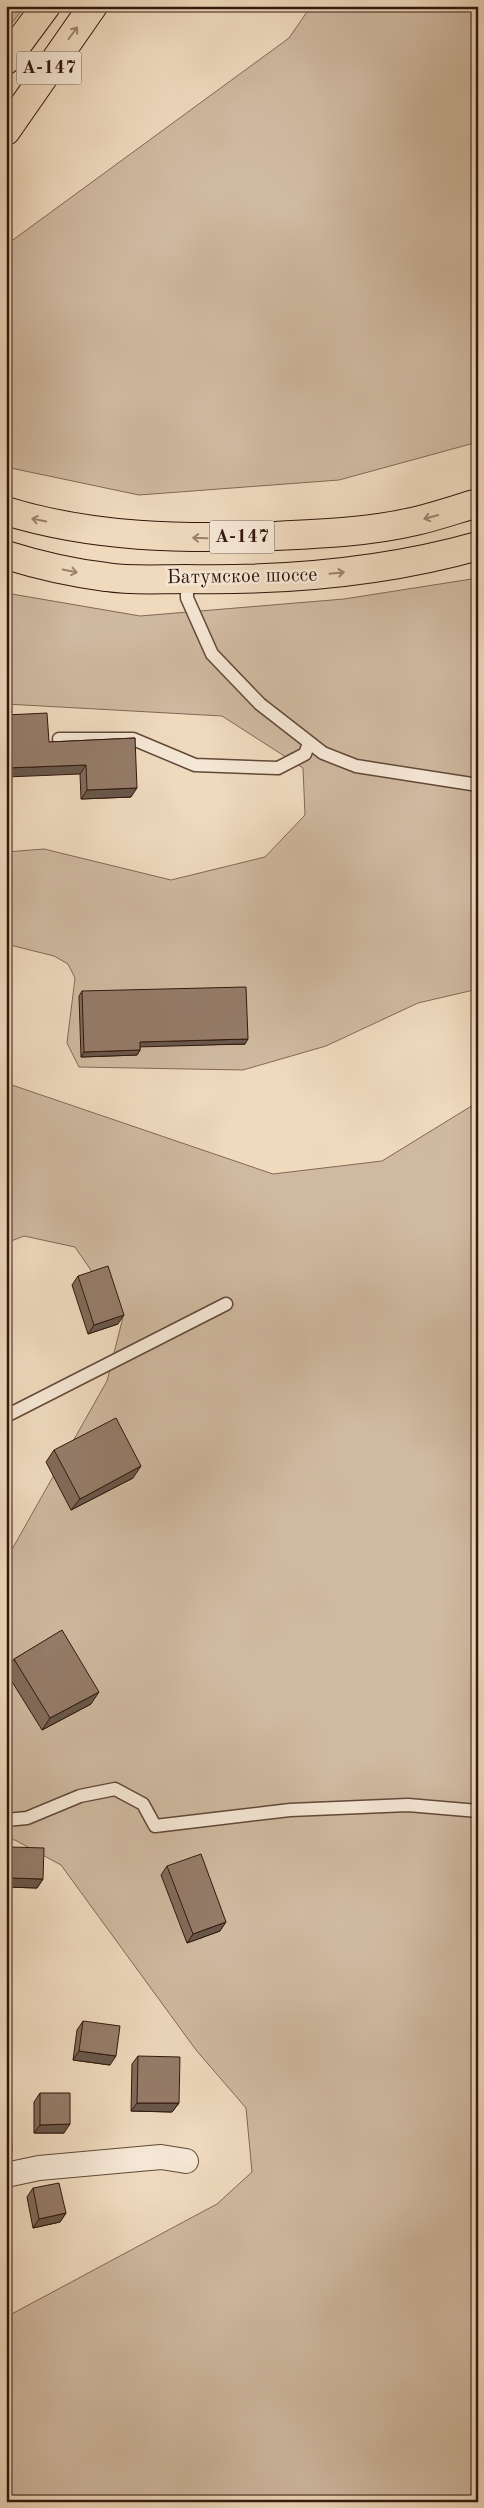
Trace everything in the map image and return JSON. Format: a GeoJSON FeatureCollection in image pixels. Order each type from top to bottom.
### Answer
{"type":"FeatureCollection","features":[{"type":"Feature","properties":{"kind":"highway","name":"А-147"},"geometry":{"type":"LineString","coordinates":[[6,60],[46,6]]}},
{"type":"Feature","properties":{"kind":"highway","name":"А-147"},"geometry":{"type":"LineString","coordinates":[[6,131],[93,6]]}},
{"type":"Feature","properties":{"kind":"highway","name":"Батумское шоссе"},"geometry":{"type":"LineString","coordinates":[[6,510],[32,519],[118,534],[206,538],[325,534],[414,521],[478,503]]}},
{"type":"Feature","properties":{"kind":"highway","name":"Батумское шоссе"},"geometry":{"type":"LineString","coordinates":[[6,555],[31,563],[106,578],[301,577],[377,569],[429,560],[478,546]]}},
{"type":"Feature","properties":{"kind":"street"},"geometry":{"type":"LineString","coordinates":[[6,2175],[39,2168],[162,2157],[186,2162]]}},
{"type":"Feature","properties":{"kind":"lane"},"geometry":{"type":"LineString","coordinates":[[187,579],[187,598],[212,654],[260,704],[323,753],[356,766],[478,785]]}},
{"type":"Feature","properties":{"kind":"lane"},"geometry":{"type":"LineString","coordinates":[[59,739],[133,739],[194,765],[278,768],[305,754],[309,743]]}},
{"type":"Feature","properties":{"kind":"lane"},"geometry":{"type":"LineString","coordinates":[[6,1416],[226,1304]]}},
{"type":"Feature","properties":{"kind":"lane"},"geometry":{"type":"LineString","coordinates":[[6,1820],[27,1818],[80,1796],[115,1789],[143,1804],[155,1826],[300,1810],[408,1805],[478,1811]]}},
{"type":"Feature","properties":{"kind":"shaded area"},"geometry":{"type":"Polygon","coordinates":[[[6,6],[25,6],[6,31],[6,6]]]}},
{"type":"Feature","properties":{"kind":"shaded area"},"geometry":{"type":"Polygon","coordinates":[[[311,6],[478,6],[478,442],[339,480],[139,495],[6,467],[6,245],[289,38],[311,6]]]}},
{"type":"Feature","properties":{"kind":"shaded area"},"geometry":{"type":"Polygon","coordinates":[[[478,578],[478,989],[418,1003],[326,1046],[243,1070],[79,1067],[67,1043],[75,978],[68,964],[54,956],[6,944],[6,852],[44,849],[171,880],[265,857],[305,815],[303,768],[222,716],[6,704],[6,593],[140,616],[344,599],[478,578]]]}},
{"type":"Feature","properties":{"kind":"shaded area"},"geometry":{"type":"Polygon","coordinates":[[[6,1083],[273,1174],[382,1161],[478,1102],[478,2502],[6,2502],[6,2317],[217,2204],[252,2172],[246,2108],[196,2050],[61,1865],[15,1840],[6,1839],[6,1560],[107,1381],[123,1317],[75,1247],[24,1236],[6,1243],[6,1083]]]}},
{"type":"Feature","properties":{"kind":"building"},"geometry":{"type":"Polygon","coordinates":[[[47,713],[49,742],[135,738],[137,788],[87,790],[86,765],[6,768],[6,715],[47,713]]]}},
{"type":"Feature","properties":{"kind":"building"},"geometry":{"type":"Polygon","coordinates":[[[246,987],[248,1039],[140,1042],[140,1050],[84,1052],[82,991],[246,987]]]}},
{"type":"Feature","properties":{"kind":"building"},"geometry":{"type":"Polygon","coordinates":[[[108,1266],[124,1315],[94,1325],[78,1276],[108,1266]]]}},
{"type":"Feature","properties":{"kind":"building"},"geometry":{"type":"Polygon","coordinates":[[[116,1418],[141,1466],[80,1499],[54,1450],[116,1418]]]}},
{"type":"Feature","properties":{"kind":"building"},"geometry":{"type":"Polygon","coordinates":[[[62,1630],[99,1692],[50,1718],[14,1659],[62,1630]]]}},
{"type":"Feature","properties":{"kind":"building"},"geometry":{"type":"Polygon","coordinates":[[[11,1847],[44,1848],[43,1879],[10,1878],[11,1847]]]}},
{"type":"Feature","properties":{"kind":"building"},"geometry":{"type":"Polygon","coordinates":[[[201,1854],[226,1922],[193,1934],[167,1866],[201,1854]]]}},
{"type":"Feature","properties":{"kind":"building"},"geometry":{"type":"Polygon","coordinates":[[[83,2021],[120,2026],[116,2056],[79,2051],[83,2021]]]}},
{"type":"Feature","properties":{"kind":"building"},"geometry":{"type":"Polygon","coordinates":[[[138,2056],[180,2057],[179,2103],[137,2103],[138,2056]]]}},
{"type":"Feature","properties":{"kind":"building"},"geometry":{"type":"Polygon","coordinates":[[[40,2093],[70,2093],[70,2124],[40,2125],[40,2093]]]}},
{"type":"Feature","properties":{"kind":"building"},"geometry":{"type":"Polygon","coordinates":[[[6,2117],[11,2117],[12,2152],[6,2155],[6,2117]]]}},
{"type":"Feature","properties":{"kind":"building"},"geometry":{"type":"Polygon","coordinates":[[[59,2183],[66,2213],[39,2219],[33,2188],[59,2183]]]}}]}
